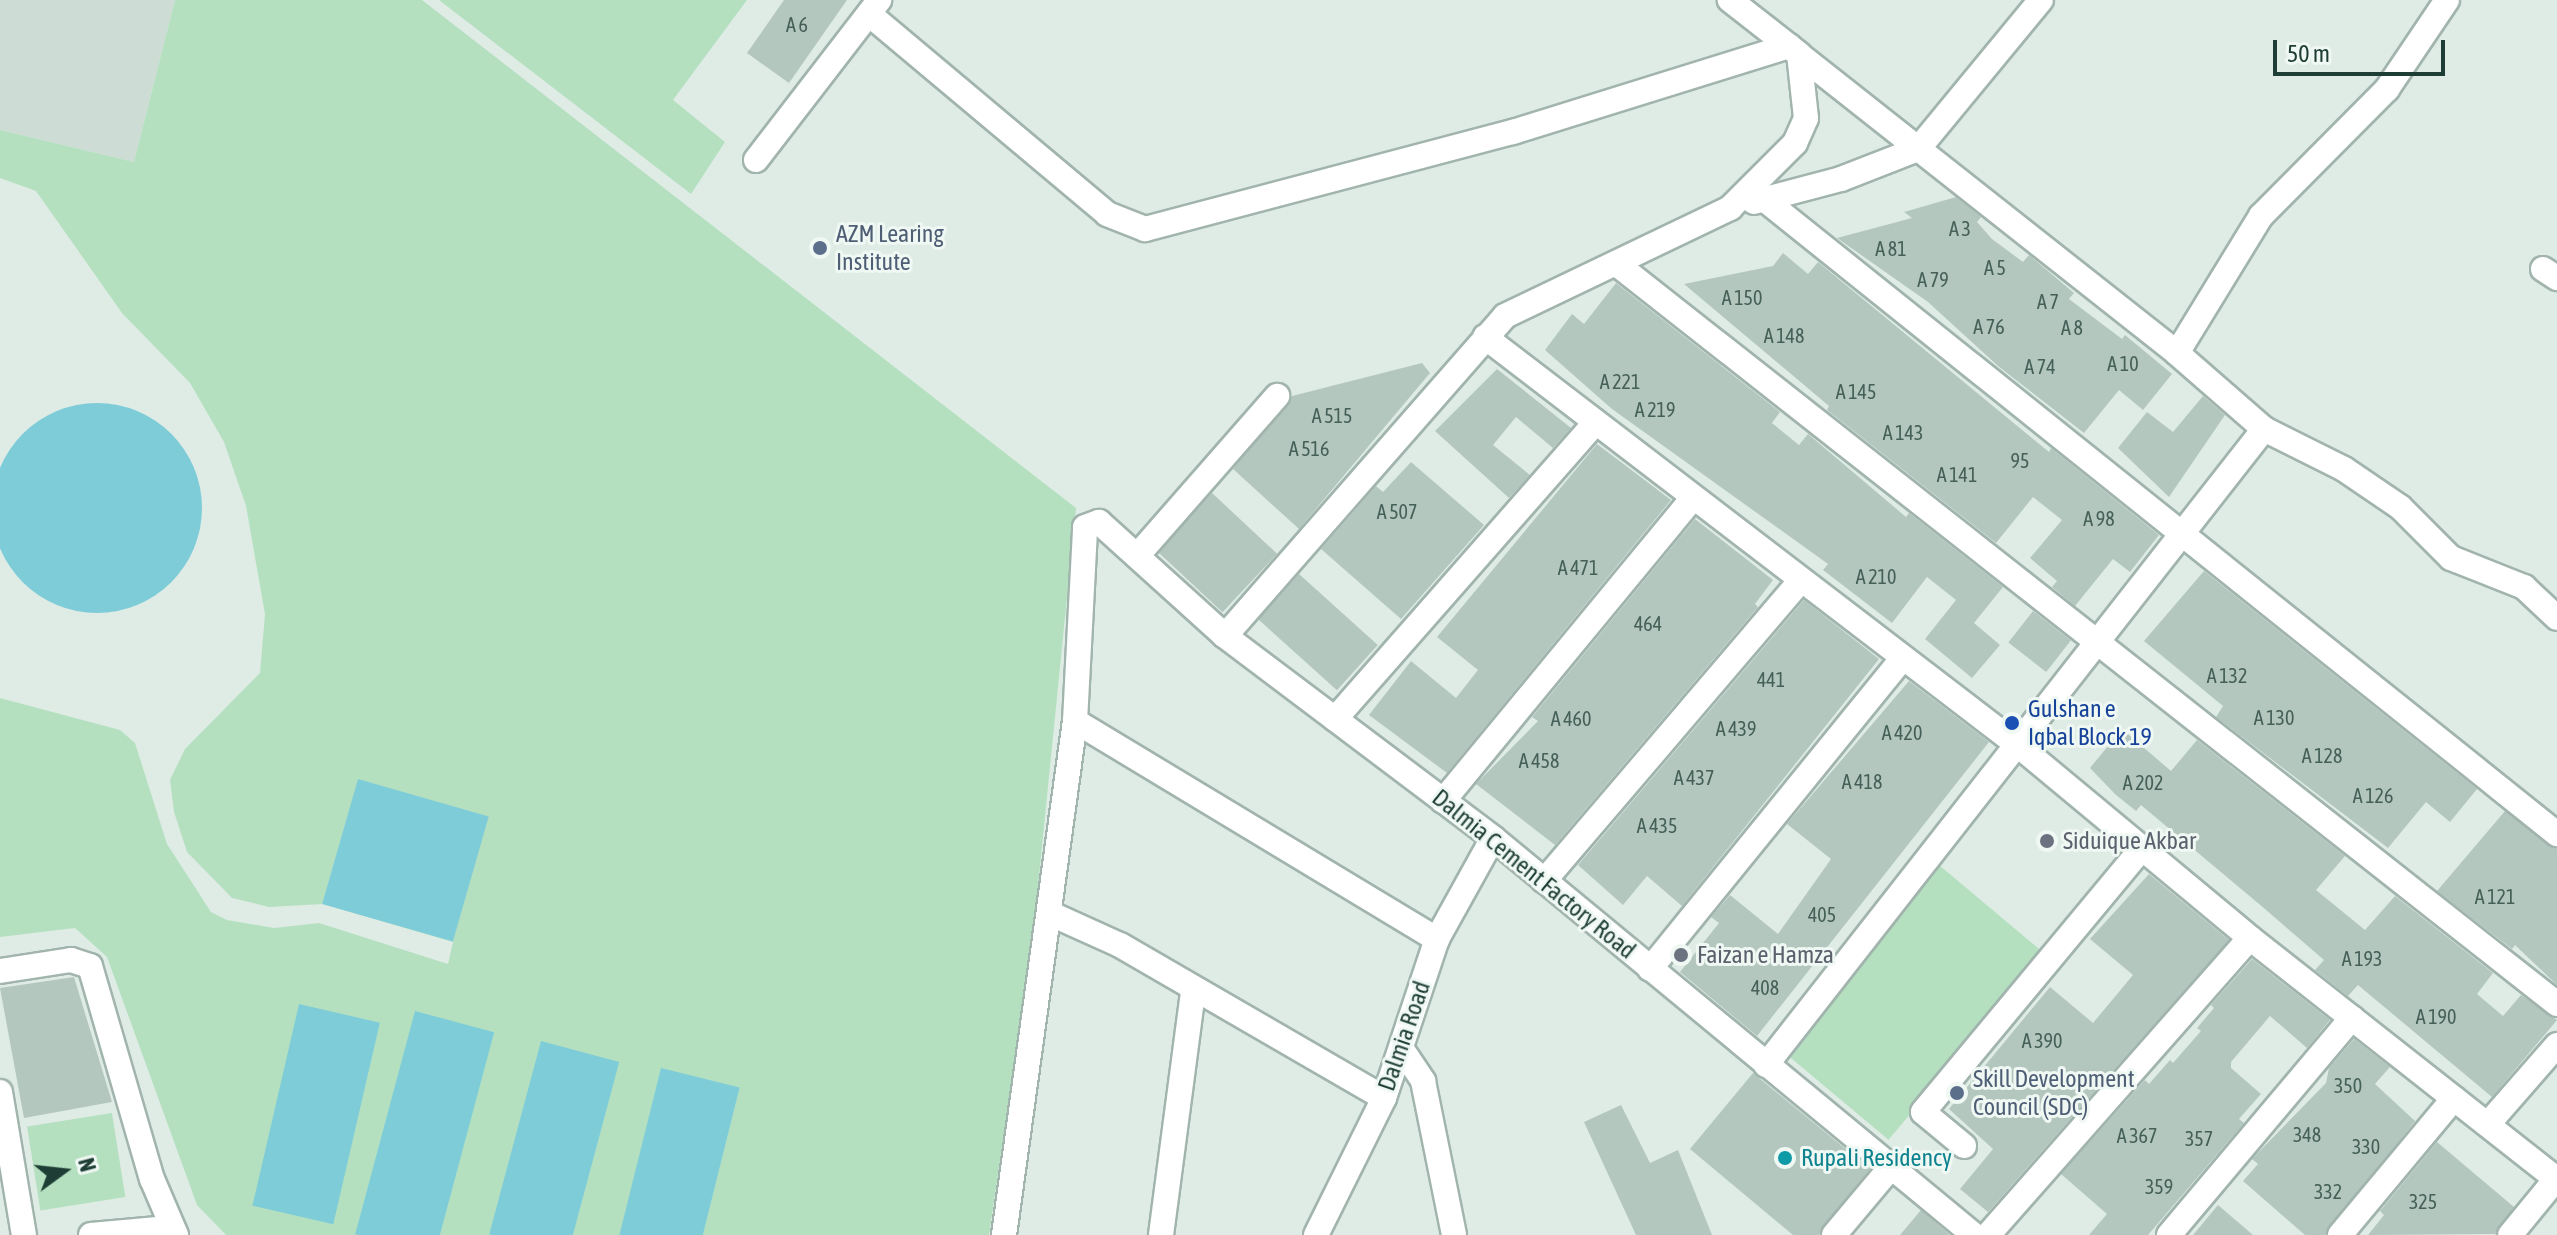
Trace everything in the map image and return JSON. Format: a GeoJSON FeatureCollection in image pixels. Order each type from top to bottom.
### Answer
{"type":"FeatureCollection","features":[{"type":"Feature","properties":{"kind":"street"},"geometry":{"type":"LineString","coordinates":[[1730,0],[2177,353],[2264,429],[2344,469],[2400,507],[2451,558],[2524,587],[2557,618]]}},
{"type":"Feature","properties":{"kind":"street"},"geometry":{"type":"LineString","coordinates":[[1225,636],[1505,316],[1618,265],[1730,208],[1841,179],[1918,149],[2041,0]]}},
{"type":"Feature","properties":{"kind":"street"},"geometry":{"type":"LineString","coordinates":[[2177,353],[2261,216],[2387,89],[2447,0]]}},
{"type":"Feature","properties":{"kind":"street"},"geometry":{"type":"LineString","coordinates":[[756,160],[874,7],[1107,214],[1145,229],[1513,132],[1794,50]]}},
{"type":"Feature","properties":{"kind":"street"},"geometry":{"type":"LineString","coordinates":[[1730,208],[1795,143],[1806,118],[1794,50]]}},
{"type":"Feature","properties":{"kind":"street"},"geometry":{"type":"LineString","coordinates":[[1765,200],[2557,834]]}},
{"type":"Feature","properties":{"kind":"street"},"geometry":{"type":"LineString","coordinates":[[1618,265],[2557,1004]]}},
{"type":"Feature","properties":{"kind":"street"},"geometry":{"type":"LineString","coordinates":[[1485,337],[1692,499],[2019,746],[2250,938],[2556,1179],[2510,1235]]}},
{"type":"Feature","properties":{"kind":"street"},"geometry":{"type":"LineString","coordinates":[[1137,556],[1277,396]]}},
{"type":"Feature","properties":{"kind":"street"},"geometry":{"type":"LineString","coordinates":[[1335,719],[1595,423]]}},
{"type":"Feature","properties":{"kind":"street"},"geometry":{"type":"LineString","coordinates":[[1766,1065],[2019,746],[2181,532],[2264,429]]}},
{"type":"Feature","properties":{"kind":"street"},"geometry":{"type":"LineString","coordinates":[[1443,801],[1692,499]]}},
{"type":"Feature","properties":{"kind":"street","name":"Dalmia Cement Factory Road"},"geometry":{"type":"LineString","coordinates":[[1075,721],[1085,527],[1090,522],[1099,522],[1225,636],[1493,838],[1974,1235]]}},
{"type":"Feature","properties":{"kind":"street"},"geometry":{"type":"LineString","coordinates":[[1544,881],[1800,581]]}},
{"type":"Feature","properties":{"kind":"street"},"geometry":{"type":"LineString","coordinates":[[1650,969],[1903,658]]}},
{"type":"Feature","properties":{"kind":"street"},"geometry":{"type":"LineString","coordinates":[[1004,1235],[1075,721],[1437,939]]}},
{"type":"Feature","properties":{"kind":"street","name":"Dalmia Road"},"geometry":{"type":"LineString","coordinates":[[1316,1235],[1384,1098],[1437,939],[1493,838]]}},
{"type":"Feature","properties":{"kind":"street"},"geometry":{"type":"LineString","coordinates":[[1964,1146],[1923,1112],[2141,849]]}},
{"type":"Feature","properties":{"kind":"street"},"geometry":{"type":"LineString","coordinates":[[1049,913],[1120,945],[1193,991],[1384,1098]]}},
{"type":"Feature","properties":{"kind":"street"},"geometry":{"type":"LineString","coordinates":[[1988,1235],[2250,938]]}},
{"type":"Feature","properties":{"kind":"street"},"geometry":{"type":"LineString","coordinates":[[0,971],[71,960],[90,966],[172,1232],[91,1235]]}},
{"type":"Feature","properties":{"kind":"street"},"geometry":{"type":"LineString","coordinates":[[1161,1235],[1193,991]]}},
{"type":"Feature","properties":{"kind":"street"},"geometry":{"type":"LineString","coordinates":[[2169,1235],[2352,1018]]}},
{"type":"Feature","properties":{"kind":"street"},"geometry":{"type":"LineString","coordinates":[[2488,1124],[2557,1045]]}},
{"type":"Feature","properties":{"kind":"street"},"geometry":{"type":"LineString","coordinates":[[1401,1048],[1423,1081],[1454,1235]]}},
{"type":"Feature","properties":{"kind":"street"},"geometry":{"type":"LineString","coordinates":[[0,1092],[24,1235]]}},
{"type":"Feature","properties":{"kind":"street"},"geometry":{"type":"LineString","coordinates":[[2340,1235],[2454,1098]]}},
{"type":"Feature","properties":{"kind":"street"},"geometry":{"type":"LineString","coordinates":[[1834,1235],[1891,1167]]}},
{"type":"Feature","properties":{"kind":"shaded area"},"geometry":{"type":"Polygon","coordinates":[[[0,0],[175,0],[134,162],[0,130],[0,0]]]}},
{"type":"Feature","properties":{"kind":"green space"},"geometry":{"type":"Polygon","coordinates":[[[175,0],[422,0],[1076,508],[1033,936],[989,1235],[226,1235],[197,1205],[107,957],[75,928],[0,937],[0,698],[120,730],[135,743],[167,844],[211,912],[227,920],[274,928],[319,923],[448,964],[453,942],[323,904],[269,907],[232,898],[187,852],[174,812],[170,780],[185,749],[260,673],[265,614],[246,506],[224,442],[190,383],[122,313],[36,191],[0,178],[0,130],[134,162],[175,0]]]}},
{"type":"Feature","properties":{"kind":"green space"},"geometry":{"type":"Polygon","coordinates":[[[439,0],[747,0],[673,100],[725,142],[691,194],[439,0]]]}},
{"type":"Feature","properties":{"kind":"green space"},"geometry":{"type":"Polygon","coordinates":[[[1939,865],[2045,954],[1889,1140],[1783,1051],[1939,865]]]}},
{"type":"Feature","properties":{"kind":"green space"},"geometry":{"type":"Polygon","coordinates":[[[112,1113],[125,1197],[40,1210],[27,1126],[112,1113]]]}},
{"type":"Feature","properties":{"kind":"water"},"geometry":{"type":"Polygon","coordinates":[[[97,403],[137,411],[171,434],[194,468],[202,508],[194,548],[171,582],[137,605],[97,613],[57,605],[23,582],[0,548],[-8,508],[0,468],[23,434],[57,411],[97,403]]]}},
{"type":"Feature","properties":{"kind":"water"},"geometry":{"type":"Polygon","coordinates":[[[358,779],[489,816],[453,941],[322,904],[358,779]]]}},
{"type":"Feature","properties":{"kind":"water"},"geometry":{"type":"Polygon","coordinates":[[[299,1004],[380,1023],[333,1224],[252,1206],[299,1004]]]}},
{"type":"Feature","properties":{"kind":"water"},"geometry":{"type":"Polygon","coordinates":[[[415,1011],[494,1032],[440,1235],[355,1234],[415,1011]]]}},
{"type":"Feature","properties":{"kind":"water"},"geometry":{"type":"Polygon","coordinates":[[[541,1041],[619,1062],[573,1235],[489,1234],[541,1041]]]}},
{"type":"Feature","properties":{"kind":"water"},"geometry":{"type":"Polygon","coordinates":[[[661,1068],[740,1088],[703,1235],[619,1235],[661,1068]]]}},
{"type":"Feature","properties":{"kind":"building"},"geometry":{"type":"Polygon","coordinates":[[[784,0],[847,0],[789,83],[747,53],[784,0]]]}},
{"type":"Feature","properties":{"kind":"building"},"geometry":{"type":"Polygon","coordinates":[[[1956,197],[1981,217],[1977,222],[1992,239],[2023,262],[2029,255],[2074,293],[2069,299],[2122,339],[2125,335],[2172,374],[2143,410],[2119,390],[2084,433],[1998,366],[1928,302],[1837,238],[1912,218],[1904,212],[1956,197]]]}},
{"type":"Feature","properties":{"kind":"building"},"geometry":{"type":"Polygon","coordinates":[[[1783,253],[1808,274],[1818,262],[2049,452],[2051,448],[2159,535],[2130,572],[2113,559],[2075,606],[2052,587],[2057,581],[2030,558],[2062,520],[2033,497],[1996,543],[1827,410],[1829,406],[1684,284],[1773,266],[1783,253]]]}},
{"type":"Feature","properties":{"kind":"building"},"geometry":{"type":"Polygon","coordinates":[[[1616,283],[1780,412],[1772,423],[1799,445],[1808,434],[1906,517],[1909,513],[2003,587],[1974,623],[2000,645],[1972,678],[1925,639],[1956,600],[1927,577],[1892,623],[1823,570],[1828,564],[1612,409],[1545,350],[1572,314],[1584,324],[1616,283]]]}},
{"type":"Feature","properties":{"kind":"building"},"geometry":{"type":"Polygon","coordinates":[[[1422,363],[1430,373],[1299,529],[1233,469],[1292,396],[1422,363]]]}},
{"type":"Feature","properties":{"kind":"building"},"geometry":{"type":"Polygon","coordinates":[[[1497,369],[1571,428],[1553,448],[1516,417],[1493,445],[1530,475],[1509,498],[1435,431],[1497,369]]]}},
{"type":"Feature","properties":{"kind":"building"},"geometry":{"type":"Polygon","coordinates":[[[2203,396],[2225,415],[2169,497],[2118,448],[2147,412],[2173,432],[2203,396]]]}},
{"type":"Feature","properties":{"kind":"building"},"geometry":{"type":"Polygon","coordinates":[[[1597,444],[1671,500],[1447,773],[1369,715],[1411,661],[1456,698],[1478,670],[1437,637],[1597,444]]]}},
{"type":"Feature","properties":{"kind":"building"},"geometry":{"type":"Polygon","coordinates":[[[1411,462],[1484,525],[1401,619],[1321,549],[1376,486],[1383,492],[1411,462]]]}},
{"type":"Feature","properties":{"kind":"building"},"geometry":{"type":"Polygon","coordinates":[[[1212,493],[1277,554],[1223,612],[1157,552],[1212,493]]]}},
{"type":"Feature","properties":{"kind":"building"},"geometry":{"type":"Polygon","coordinates":[[[1695,519],[1773,580],[1755,604],[1758,607],[1555,845],[1476,784],[1538,721],[1532,717],[1695,519]]]}},
{"type":"Feature","properties":{"kind":"building"},"geometry":{"type":"Polygon","coordinates":[[[2204,571],[2477,789],[2450,822],[2426,802],[2388,848],[2216,717],[2223,706],[2144,641],[2204,571]]]}},
{"type":"Feature","properties":{"kind":"building"},"geometry":{"type":"Polygon","coordinates":[[[1299,574],[1378,645],[1337,690],[1258,619],[1299,574]]]}},
{"type":"Feature","properties":{"kind":"building"},"geometry":{"type":"Polygon","coordinates":[[[1804,600],[1879,659],[1682,906],[1647,876],[1623,905],[1578,865],[1804,600]]]}},
{"type":"Feature","properties":{"kind":"building"},"geometry":{"type":"Polygon","coordinates":[[[2033,611],[2071,641],[2046,672],[2008,643],[2033,611]]]}},
{"type":"Feature","properties":{"kind":"building"},"geometry":{"type":"Polygon","coordinates":[[[1909,681],[1989,742],[1757,1036],[1680,972],[1719,923],[1711,917],[1730,895],[1778,934],[1831,859],[1787,824],[1909,681]]]}},
{"type":"Feature","properties":{"kind":"building"},"geometry":{"type":"Polygon","coordinates":[[[2122,729],[2171,771],[2197,740],[2345,856],[2316,890],[2365,930],[2395,896],[2493,973],[2477,994],[2503,1016],[2521,995],[2557,1020],[2492,1097],[2358,985],[2348,996],[2315,970],[2324,960],[2141,805],[2136,811],[2116,795],[2090,768],[2122,729]]]}},
{"type":"Feature","properties":{"kind":"building"},"geometry":{"type":"Polygon","coordinates":[[[2505,811],[2557,849],[2557,985],[2515,945],[2512,949],[2437,891],[2505,811]]]}},
{"type":"Feature","properties":{"kind":"building"},"geometry":{"type":"Polygon","coordinates":[[[2149,874],[2229,940],[1988,1212],[1960,1189],[1993,1149],[1949,1109],[2050,987],[2093,1023],[2133,975],[2090,939],[2149,874]]]}},
{"type":"Feature","properties":{"kind":"building"},"geometry":{"type":"Polygon","coordinates":[[[2252,959],[2330,1020],[2307,1048],[2270,1016],[2231,1062],[2231,1068],[2261,1094],[2239,1119],[2244,1123],[2148,1235],[2089,1235],[2107,1214],[2061,1174],[2145,1080],[2149,1084],[2170,1060],[2173,1063],[2201,1031],[2197,1028],[2214,1008],[2211,1005],[2252,959]]]}},
{"type":"Feature","properties":{"kind":"building"},"geometry":{"type":"Polygon","coordinates":[[[74,977],[112,1102],[24,1118],[0,988],[74,977]]]}},
{"type":"Feature","properties":{"kind":"building"},"geometry":{"type":"Polygon","coordinates":[[[2354,1039],[2390,1067],[2375,1084],[2415,1121],[2325,1235],[2305,1235],[2243,1181],[2258,1164],[2252,1159],[2326,1083],[2329,1068],[2354,1039]]]}},
{"type":"Feature","properties":{"kind":"building","name":"Rupali Residency"},"geometry":{"type":"Polygon","coordinates":[[[1753,1073],[1870,1169],[1819,1235],[1793,1235],[1690,1149],[1753,1073]]]}},
{"type":"Feature","properties":{"kind":"building"},"geometry":{"type":"Polygon","coordinates":[[[1621,1105],[1650,1163],[1678,1150],[1712,1235],[1636,1235],[1584,1122],[1621,1105]]]}},
{"type":"Feature","properties":{"kind":"building"},"geometry":{"type":"Polygon","coordinates":[[[2437,1142],[2514,1207],[2495,1234],[2368,1235],[2384,1215],[2380,1211],[2437,1142]]]}},
{"type":"Feature","properties":{"kind":"building"},"geometry":{"type":"Polygon","coordinates":[[[2218,1205],[2253,1235],[2193,1235],[2218,1205]]]}},
{"type":"Feature","properties":{"kind":"building","name":"Rupali Residency"},"geometry":{"type":"Polygon","coordinates":[[[1921,1210],[1950,1235],[1900,1235],[1921,1210]]]}},
{"type":"Feature","properties":{"kind":"place","name":"AZM Learing Institute"},"geometry":{"type":"Point","coordinates":[820,248]}},
{"type":"Feature","properties":{"kind":"place","name":"Gulshan e Iqbal Block 19"},"geometry":{"type":"Point","coordinates":[2012,723]}},
{"type":"Feature","properties":{"kind":"place","name":"Siduique Akbar"},"geometry":{"type":"Point","coordinates":[2047,841]}},
{"type":"Feature","properties":{"kind":"place","name":"Faizan e Hamza"},"geometry":{"type":"Point","coordinates":[1681,955]}},
{"type":"Feature","properties":{"kind":"place","name":"Skill Development Council (SDC)"},"geometry":{"type":"Point","coordinates":[1957,1093]}},
{"type":"Feature","properties":{"kind":"place","name":"Rupali Residency"},"geometry":{"type":"Point","coordinates":[1785,1158]}}]}
